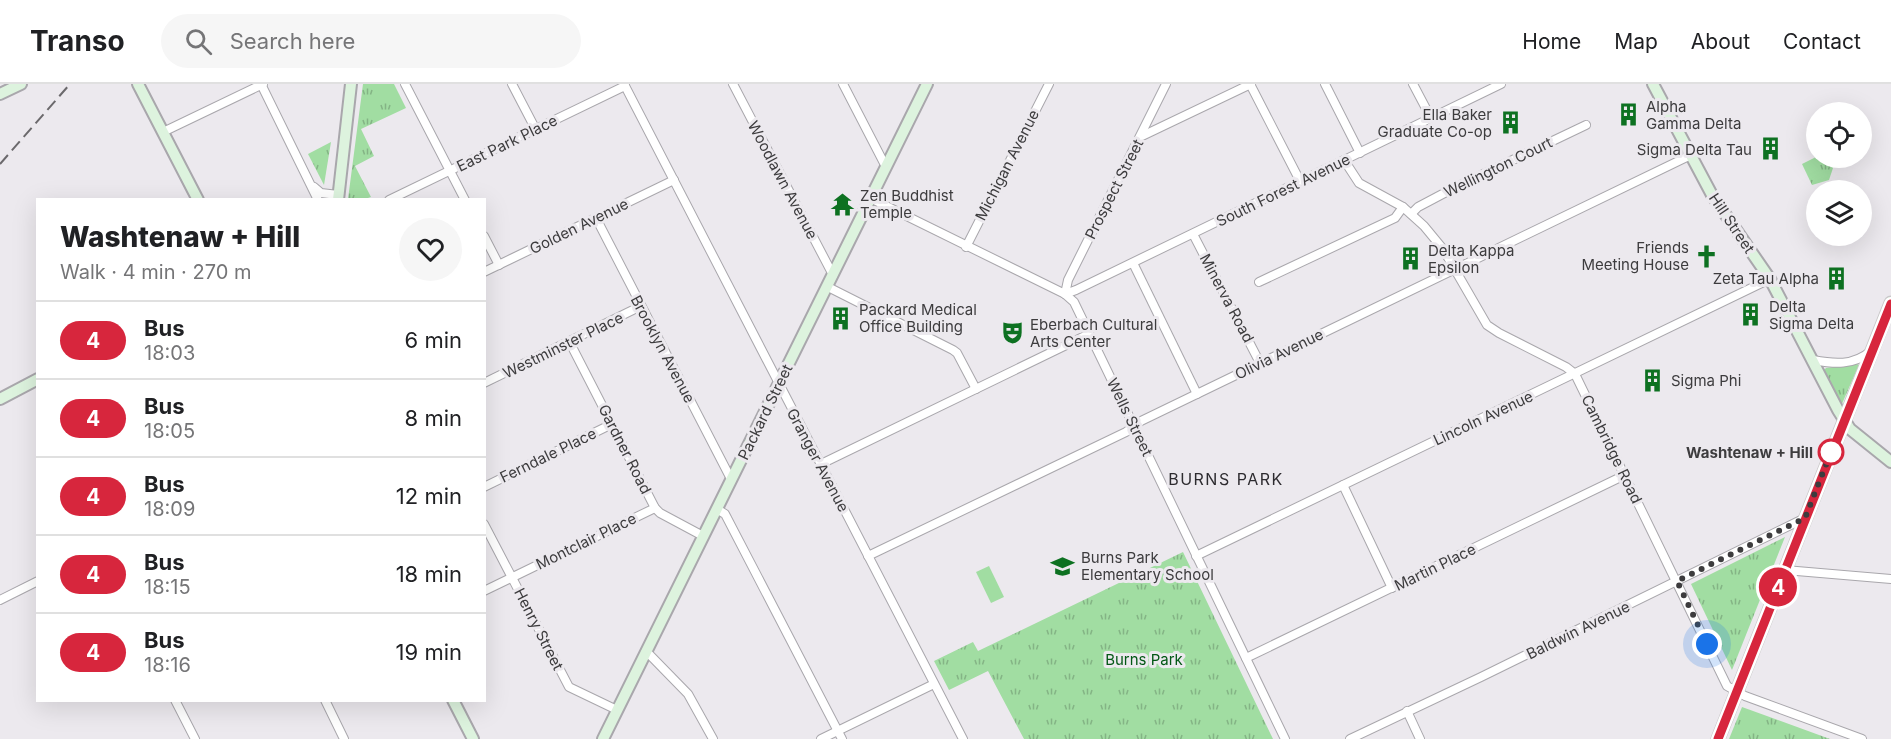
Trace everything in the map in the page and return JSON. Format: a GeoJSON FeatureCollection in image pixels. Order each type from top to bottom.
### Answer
{"type":"FeatureCollection","features":[{"type":"Feature","properties":{"kind":"main road"},"geometry":{"type":"LineString","coordinates":[[0,94],[21,84]]}},
{"type":"Feature","properties":{"kind":"main road"},"geometry":{"type":"LineString","coordinates":[[138,84],[197,198]]}},
{"type":"Feature","properties":{"kind":"main road"},"geometry":{"type":"LineString","coordinates":[[338,197],[351,84]]}},
{"type":"Feature","properties":{"kind":"main road","name":"Packard Street"},"geometry":{"type":"LineString","coordinates":[[603,739],[927,84]]}},
{"type":"Feature","properties":{"kind":"main road","name":"Hill Street"},"geometry":{"type":"LineString","coordinates":[[1653,84],[1712,195],[1770,279],[1844,420],[1850,429],[1891,462]]}},
{"type":"Feature","properties":{"kind":"main road"},"geometry":{"type":"LineString","coordinates":[[1718,739],[1891,303]]}},
{"type":"Feature","properties":{"kind":"main road"},"geometry":{"type":"LineString","coordinates":[[0,399],[36,380]]}},
{"type":"Feature","properties":{"kind":"main road"},"geometry":{"type":"LineString","coordinates":[[454,702],[473,739]]}},
{"type":"Feature","properties":{"kind":"street"},"geometry":{"type":"LineString","coordinates":[[163,132],[262,84],[317,198]]}},
{"type":"Feature","properties":{"kind":"street"},"geometry":{"type":"LineString","coordinates":[[405,84],[464,198]]}},
{"type":"Feature","properties":{"kind":"street"},"geometry":{"type":"LineString","coordinates":[[512,84],[536,130]]}},
{"type":"Feature","properties":{"kind":"street","name":"Woodlawn Avenue"},"geometry":{"type":"LineString","coordinates":[[733,84],[833,275]]}},
{"type":"Feature","properties":{"kind":"street"},"geometry":{"type":"LineString","coordinates":[[843,84],[886,167]]}},
{"type":"Feature","properties":{"kind":"street","name":"Michigan Avenue"},"geometry":{"type":"LineString","coordinates":[[966,247],[1049,84]]}},
{"type":"Feature","properties":{"kind":"street","name":"Prospect Street"},"geometry":{"type":"LineString","coordinates":[[1065,294],[1068,280],[1166,84]]}},
{"type":"Feature","properties":{"kind":"street"},"geometry":{"type":"LineString","coordinates":[[1140,137],[1250,84],[1300,181]]}},
{"type":"Feature","properties":{"kind":"street"},"geometry":{"type":"LineString","coordinates":[[1325,84],[1360,153]]}},
{"type":"Feature","properties":{"kind":"street"},"geometry":{"type":"LineString","coordinates":[[1413,84],[1431,118]]}},
{"type":"Feature","properties":{"kind":"street","name":"South Forest Avenue"},"geometry":{"type":"LineString","coordinates":[[1065,294],[1501,84]]}},
{"type":"Feature","properties":{"kind":"street","name":"East Park Place"},"geometry":{"type":"LineString","coordinates":[[393,198],[624,85]]}},
{"type":"Feature","properties":{"kind":"street","name":"Granger Avenue"},"geometry":{"type":"LineString","coordinates":[[624,85],[963,739]]}},
{"type":"Feature","properties":{"kind":"street","name":"Wellington Court"},"geometry":{"type":"LineString","coordinates":[[1411,214],[1418,207],[1452,189],[1586,125]]}},
{"type":"Feature","properties":{"kind":"street","name":"Olivia Avenue"},"geometry":{"type":"LineString","coordinates":[[868,556],[1691,155]]}},
{"type":"Feature","properties":{"kind":"street"},"geometry":{"type":"LineString","coordinates":[[1344,160],[1359,183],[1403,207],[1436,239],[1488,325],[1575,374]]}},
{"type":"Feature","properties":{"kind":"street","name":"Golden Avenue"},"geometry":{"type":"LineString","coordinates":[[486,271],[674,180]]}},
{"type":"Feature","properties":{"kind":"street"},"geometry":{"type":"LineString","coordinates":[[311,184],[321,193],[338,197]]}},
{"type":"Feature","properties":{"kind":"street"},"geometry":{"type":"LineString","coordinates":[[870,198],[1065,294]]}},
{"type":"Feature","properties":{"kind":"street"},"geometry":{"type":"LineString","coordinates":[[1259,282],[1395,218],[1403,207]]}},
{"type":"Feature","properties":{"kind":"street","name":"Brooklyn Avenue"},"geometry":{"type":"LineString","coordinates":[[596,218],[731,479]]}},
{"type":"Feature","properties":{"kind":"street","name":"Minerva Road"},"geometry":{"type":"LineString","coordinates":[[1193,234],[1260,363]]}},
{"type":"Feature","properties":{"kind":"street"},"geometry":{"type":"LineString","coordinates":[[486,240],[499,265]]}},
{"type":"Feature","properties":{"kind":"street"},"geometry":{"type":"LineString","coordinates":[[1133,263],[1197,394]]}},
{"type":"Feature","properties":{"kind":"street","name":"Lincoln Avenue"},"geometry":{"type":"LineString","coordinates":[[1196,556],[1770,279]]}},
{"type":"Feature","properties":{"kind":"street"},"geometry":{"type":"LineString","coordinates":[[828,286],[953,350],[976,389]]}},
{"type":"Feature","properties":{"kind":"street","name":"Wells Street"},"geometry":{"type":"LineString","coordinates":[[1065,294],[1074,302],[1135,425],[1285,739]]}},
{"type":"Feature","properties":{"kind":"street","name":"Westminster Place"},"geometry":{"type":"LineString","coordinates":[[486,382],[641,306]]}},
{"type":"Feature","properties":{"kind":"street"},"geometry":{"type":"LineString","coordinates":[[821,464],[1089,334]]}},
{"type":"Feature","properties":{"kind":"street","name":"Gardner Road"},"geometry":{"type":"LineString","coordinates":[[569,341],[655,508],[703,536]]}},
{"type":"Feature","properties":{"kind":"street"},"geometry":{"type":"LineString","coordinates":[[1813,360],[1846,363],[1861,358],[1872,350]]}},
{"type":"Feature","properties":{"kind":"street","name":"Cambridge Road"},"geometry":{"type":"LineString","coordinates":[[1575,374],[1727,686],[1737,693]]}},
{"type":"Feature","properties":{"kind":"street","name":"Ferndale Place"},"geometry":{"type":"LineString","coordinates":[[486,486],[612,424]]}},
{"type":"Feature","properties":{"kind":"street","name":"Martin Place"},"geometry":{"type":"LineString","coordinates":[[1246,658],[1625,475]]}},
{"type":"Feature","properties":{"kind":"street"},"geometry":{"type":"LineString","coordinates":[[1343,485],[1392,588]]}},
{"type":"Feature","properties":{"kind":"street","name":"Montclair Place"},"geometry":{"type":"LineString","coordinates":[[486,590],[655,508]]}},
{"type":"Feature","properties":{"kind":"street"},"geometry":{"type":"LineString","coordinates":[[717,509],[725,514],[842,739]]}},
{"type":"Feature","properties":{"kind":"street","name":"Baldwin Avenue"},"geometry":{"type":"LineString","coordinates":[[1350,739],[1805,518]]}},
{"type":"Feature","properties":{"kind":"street","name":"Henry Street"},"geometry":{"type":"LineString","coordinates":[[486,528],[569,687],[617,710]]}},
{"type":"Feature","properties":{"kind":"street"},"geometry":{"type":"LineString","coordinates":[[1785,570],[1891,579]]}},
{"type":"Feature","properties":{"kind":"street"},"geometry":{"type":"LineString","coordinates":[[0,600],[36,582]]}},
{"type":"Feature","properties":{"kind":"street"},"geometry":{"type":"LineString","coordinates":[[646,651],[688,694],[713,739]]}},
{"type":"Feature","properties":{"kind":"street"},"geometry":{"type":"LineString","coordinates":[[821,739],[934,684]]}},
{"type":"Feature","properties":{"kind":"street"},"geometry":{"type":"LineString","coordinates":[[1737,693],[1862,739]]}},
{"type":"Feature","properties":{"kind":"street"},"geometry":{"type":"LineString","coordinates":[[176,702],[195,739]]}},
{"type":"Feature","properties":{"kind":"street"},"geometry":{"type":"LineString","coordinates":[[326,702],[344,739]]}},
{"type":"Feature","properties":{"kind":"street"},"geometry":{"type":"LineString","coordinates":[[1407,711],[1420,739]]}},
{"type":"Feature","properties":{"kind":"green space"},"geometry":{"type":"Polygon","coordinates":[[[363,84],[394,84],[406,108],[361,129],[374,156],[355,166],[371,197],[348,198],[363,84]]]}},
{"type":"Feature","properties":{"kind":"green space"},"geometry":{"type":"Polygon","coordinates":[[[331,142],[324,185],[308,154],[331,142]]]}},
{"type":"Feature","properties":{"kind":"green space"},"geometry":{"type":"Polygon","coordinates":[[[1806,162],[1806,168],[1833,168],[1829,180],[1810,180],[1802,164],[1806,162]]]}},
{"type":"Feature","properties":{"kind":"green space"},"geometry":{"type":"Polygon","coordinates":[[[1859,365],[1841,406],[1824,370],[1859,365]]]}},
{"type":"Feature","properties":{"kind":"green space"},"geometry":{"type":"Polygon","coordinates":[[[1785,537],[1732,670],[1691,584],[1785,537]]]}},
{"type":"Feature","properties":{"kind":"green space","name":"Burns Park"},"geometry":{"type":"Polygon","coordinates":[[[1183,552],[1273,739],[1024,739],[988,671],[949,690],[934,661],[973,642],[978,651],[1183,552]]]}},
{"type":"Feature","properties":{"kind":"green space"},"geometry":{"type":"Polygon","coordinates":[[[989,566],[1004,597],[991,603],[976,572],[989,566]]]}},
{"type":"Feature","properties":{"kind":"green space"},"geometry":{"type":"Polygon","coordinates":[[[1742,707],[1830,739],[1729,739],[1742,707]]]}},
{"type":"Feature","properties":{"kind":"railway"},"geometry":{"type":"LineString","coordinates":[[0,164],[70,84]]}},
{"type":"Feature","properties":{"kind":"bus line","name":"4"},"geometry":{"type":"LineString","coordinates":[[1718,739],[1891,304]]}},
{"type":"Feature","properties":{"kind":"place","name":"Alpha Gamma Delta"},"geometry":{"type":"Point","coordinates":[1628,115]}},
{"type":"Feature","properties":{"kind":"place","name":"Ella Baker Graduate Co-op"},"geometry":{"type":"Point","coordinates":[1510,123]}},
{"type":"Feature","properties":{"kind":"place","name":"Sigma Delta Tau"},"geometry":{"type":"Point","coordinates":[1770,149]}},
{"type":"Feature","properties":{"kind":"place","name":"Zen Buddhist Temple"},"geometry":{"type":"Point","coordinates":[842,204]}},
{"type":"Feature","properties":{"kind":"place","name":"Friends Meeting House"},"geometry":{"type":"Point","coordinates":[1707,256]}},
{"type":"Feature","properties":{"kind":"place","name":"Delta Kappa Epsilon"},"geometry":{"type":"Point","coordinates":[1410,259]}},
{"type":"Feature","properties":{"kind":"place","name":"Zeta Tau Alpha"},"geometry":{"type":"Point","coordinates":[1837,278]}},
{"type":"Feature","properties":{"kind":"place","name":"Delta Sigma Delta"},"geometry":{"type":"Point","coordinates":[1751,315]}},
{"type":"Feature","properties":{"kind":"place","name":"Packard Medical Office Building"},"geometry":{"type":"Point","coordinates":[841,318]}},
{"type":"Feature","properties":{"kind":"place","name":"Eberbach Cultural Arts Center"},"geometry":{"type":"Point","coordinates":[1012,333]}},
{"type":"Feature","properties":{"kind":"place","name":"Sigma Phi"},"geometry":{"type":"Point","coordinates":[1653,380]}},
{"type":"Feature","properties":{"kind":"place","name":"Washtenaw + Hill"},"geometry":{"type":"Point","coordinates":[1831,452]}},
{"type":"Feature","properties":{"kind":"place","name":"Burns Park Elementary School"},"geometry":{"type":"Point","coordinates":[1063,566]}},
{"type":"Feature","properties":{"kind":"district","name":"BURNS PARK"},"geometry":{"type":"Point","coordinates":[1226,479]}},
{"type":"Feature","properties":{"kind":"route"},"geometry":{"type":"LineString","coordinates":[[1707,644],[1677,581],[1805,518],[1831,452]]}}]}
